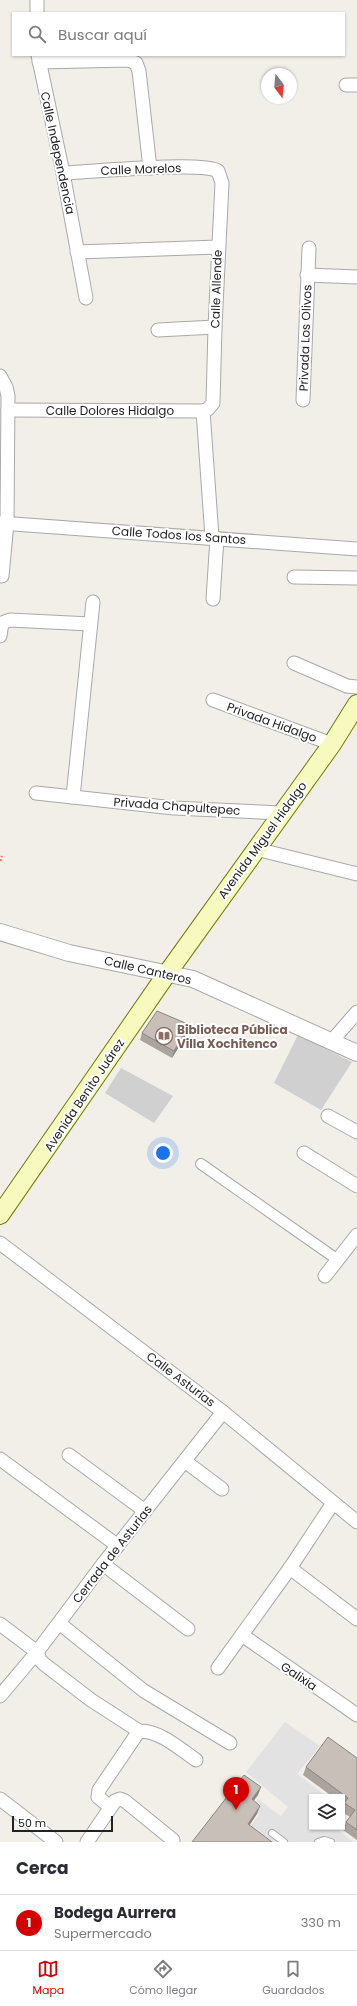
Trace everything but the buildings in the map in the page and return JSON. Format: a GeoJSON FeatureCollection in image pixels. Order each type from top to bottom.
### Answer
{"type":"FeatureCollection","features":[{"type":"Feature","properties":{"kind":"main road","name":"Avenida Miguel Hidalgo"},"geometry":{"type":"LineString","coordinates":[[166,975],[332,744],[357,704]]}},
{"type":"Feature","properties":{"kind":"main road","name":"Avenida Benito Juárez"},"geometry":{"type":"LineString","coordinates":[[2,1208],[166,975]]}},
{"type":"Feature","properties":{"kind":"street"},"geometry":{"type":"LineString","coordinates":[[36,12],[37,0]]}},
{"type":"Feature","properties":{"kind":"street"},"geometry":{"type":"LineString","coordinates":[[38,58],[128,60],[136,63],[139,70],[150,168]]}},
{"type":"Feature","properties":{"kind":"street","name":"Calle Independencia"},"geometry":{"type":"LineString","coordinates":[[38,58],[63,173],[86,298]]}},
{"type":"Feature","properties":{"kind":"street","name":"Calle Morelos"},"geometry":{"type":"LineString","coordinates":[[63,173],[150,168],[208,167],[218,171]]}},
{"type":"Feature","properties":{"kind":"street","name":"Calle Allende"},"geometry":{"type":"LineString","coordinates":[[213,599],[215,538],[207,409],[213,398],[218,247],[222,183],[218,171]]}},
{"type":"Feature","properties":{"kind":"street"},"geometry":{"type":"LineString","coordinates":[[77,252],[218,247]]}},
{"type":"Feature","properties":{"kind":"street","name":"Privada Los Olivos"},"geometry":{"type":"LineString","coordinates":[[303,400],[308,248]]}},
{"type":"Feature","properties":{"kind":"street","name":"Privada Los Olivos"},"geometry":{"type":"LineString","coordinates":[[307,275],[357,277]]}},
{"type":"Feature","properties":{"kind":"street"},"geometry":{"type":"LineString","coordinates":[[158,330],[215,327]]}},
{"type":"Feature","properties":{"kind":"street"},"geometry":{"type":"LineString","coordinates":[[0,376],[6,387],[8,410],[4,428],[2,576]]}},
{"type":"Feature","properties":{"kind":"street","name":"Calle Dolores Hidalgo"},"geometry":{"type":"LineString","coordinates":[[8,410],[207,409]]}},
{"type":"Feature","properties":{"kind":"street","name":"Calle Todos los Santos"},"geometry":{"type":"LineString","coordinates":[[3,523],[357,549]]}},
{"type":"Feature","properties":{"kind":"street"},"geometry":{"type":"LineString","coordinates":[[294,577],[357,578]]}},
{"type":"Feature","properties":{"kind":"street"},"geometry":{"type":"LineString","coordinates":[[73,797],[93,602]]}},
{"type":"Feature","properties":{"kind":"street"},"geometry":{"type":"LineString","coordinates":[[0,636],[2,623],[10,620],[90,624]]}},
{"type":"Feature","properties":{"kind":"street"},"geometry":{"type":"LineString","coordinates":[[294,663],[347,686],[357,687]]}},
{"type":"Feature","properties":{"kind":"street","name":"Privada Hidalgo"},"geometry":{"type":"LineString","coordinates":[[213,700],[332,744]]}},
{"type":"Feature","properties":{"kind":"street","name":"Privada Chapultepec"},"geometry":{"type":"LineString","coordinates":[[36,793],[174,808],[281,813]]}},
{"type":"Feature","properties":{"kind":"street"},"geometry":{"type":"LineString","coordinates":[[256,849],[357,874]]}},
{"type":"Feature","properties":{"kind":"street","name":"Calle Canteros"},"geometry":{"type":"LineString","coordinates":[[0,932],[70,953],[166,975],[193,979],[357,1053]]}},
{"type":"Feature","properties":{"kind":"street"},"geometry":{"type":"LineString","coordinates":[[331,1042],[357,1012]]}},
{"type":"Feature","properties":{"kind":"street"},"geometry":{"type":"LineString","coordinates":[[328,1116],[357,1132]]}},
{"type":"Feature","properties":{"kind":"street"},"geometry":{"type":"LineString","coordinates":[[304,1153],[357,1186]]}},
{"type":"Feature","properties":{"kind":"street"},"geometry":{"type":"LineString","coordinates":[[201,1164],[338,1260]]}},
{"type":"Feature","properties":{"kind":"street"},"geometry":{"type":"LineString","coordinates":[[325,1276],[357,1235]]}},
{"type":"Feature","properties":{"kind":"street","name":"Calle Asturias"},"geometry":{"type":"LineString","coordinates":[[0,1243],[223,1412],[357,1522]]}},
{"type":"Feature","properties":{"kind":"street","name":"Cerrada de Asturias"},"geometry":{"type":"LineString","coordinates":[[0,1696],[59,1624],[103,1564],[186,1462],[223,1412]]}},
{"type":"Feature","properties":{"kind":"street"},"geometry":{"type":"LineString","coordinates":[[70,1456],[145,1511]]}},
{"type":"Feature","properties":{"kind":"street"},"geometry":{"type":"LineString","coordinates":[[0,1459],[118,1546]]}},
{"type":"Feature","properties":{"kind":"street"},"geometry":{"type":"LineString","coordinates":[[186,1462],[222,1489]]}},
{"type":"Feature","properties":{"kind":"street"},"geometry":{"type":"LineString","coordinates":[[218,1668],[290,1568],[333,1503]]}},
{"type":"Feature","properties":{"kind":"street"},"geometry":{"type":"LineString","coordinates":[[103,1564],[188,1629]]}},
{"type":"Feature","properties":{"kind":"street"},"geometry":{"type":"LineString","coordinates":[[290,1568],[357,1619]]}},
{"type":"Feature","properties":{"kind":"street"},"geometry":{"type":"LineString","coordinates":[[0,1624],[37,1652],[40,1660],[44,1664],[91,1700],[140,1731],[146,1731],[154,1734],[196,1760]]}},
{"type":"Feature","properties":{"kind":"street"},"geometry":{"type":"LineString","coordinates":[[59,1624],[144,1691],[230,1743]]}},
{"type":"Feature","properties":{"kind":"street","name":"Galixia"},"geometry":{"type":"LineString","coordinates":[[242,1635],[357,1715]]}},
{"type":"Feature","properties":{"kind":"street"},"geometry":{"type":"LineString","coordinates":[[110,1808],[98,1797],[99,1790],[140,1731]]}},
{"type":"Feature","properties":{"kind":"street"},"geometry":{"type":"LineString","coordinates":[[0,1799],[56,1842]]}},
{"type":"Feature","properties":{"kind":"street"},"geometry":{"type":"LineString","coordinates":[[87,1842],[115,1801],[120,1799],[126,1801],[173,1840]]}},
{"type":"Feature","properties":{"kind":"lane"},"geometry":{"type":"LineString","coordinates":[[272,1833],[284,1842]]}},
{"type":"Feature","properties":{"kind":"lane"},"geometry":{"type":"LineString","coordinates":[[318,1842],[324,1840],[330,1842]]}},
{"type":"Feature","properties":{"kind":"path"},"geometry":{"type":"LineString","coordinates":[[0,861],[2,856]]}},
{"type":"Feature","properties":{"kind":"shaded area"},"geometry":{"type":"Polygon","coordinates":[[[298,1035],[352,1062],[321,1110],[274,1083],[298,1035]]]}},
{"type":"Feature","properties":{"kind":"shaded area"},"geometry":{"type":"Polygon","coordinates":[[[121,1068],[173,1096],[154,1123],[105,1093],[121,1068]]]}},
{"type":"Feature","properties":{"kind":"shaded area"},"geometry":{"type":"Polygon","coordinates":[[[285,1722],[320,1746],[297,1774],[324,1794],[309,1794],[309,1830],[340,1830],[354,1842],[264,1842],[248,1831],[259,1814],[252,1807],[258,1799],[281,1816],[288,1807],[246,1772],[285,1722]]]}},
{"type":"Feature","properties":{"kind":"place","name":"Biblioteca Pública Villa Xochitenco"},"geometry":{"type":"Point","coordinates":[164,1036]}},
{"type":"Feature","properties":{"kind":"place","name":"Bodega Aurrera"},"geometry":{"type":"Point","coordinates":[236,1810]}}]}
